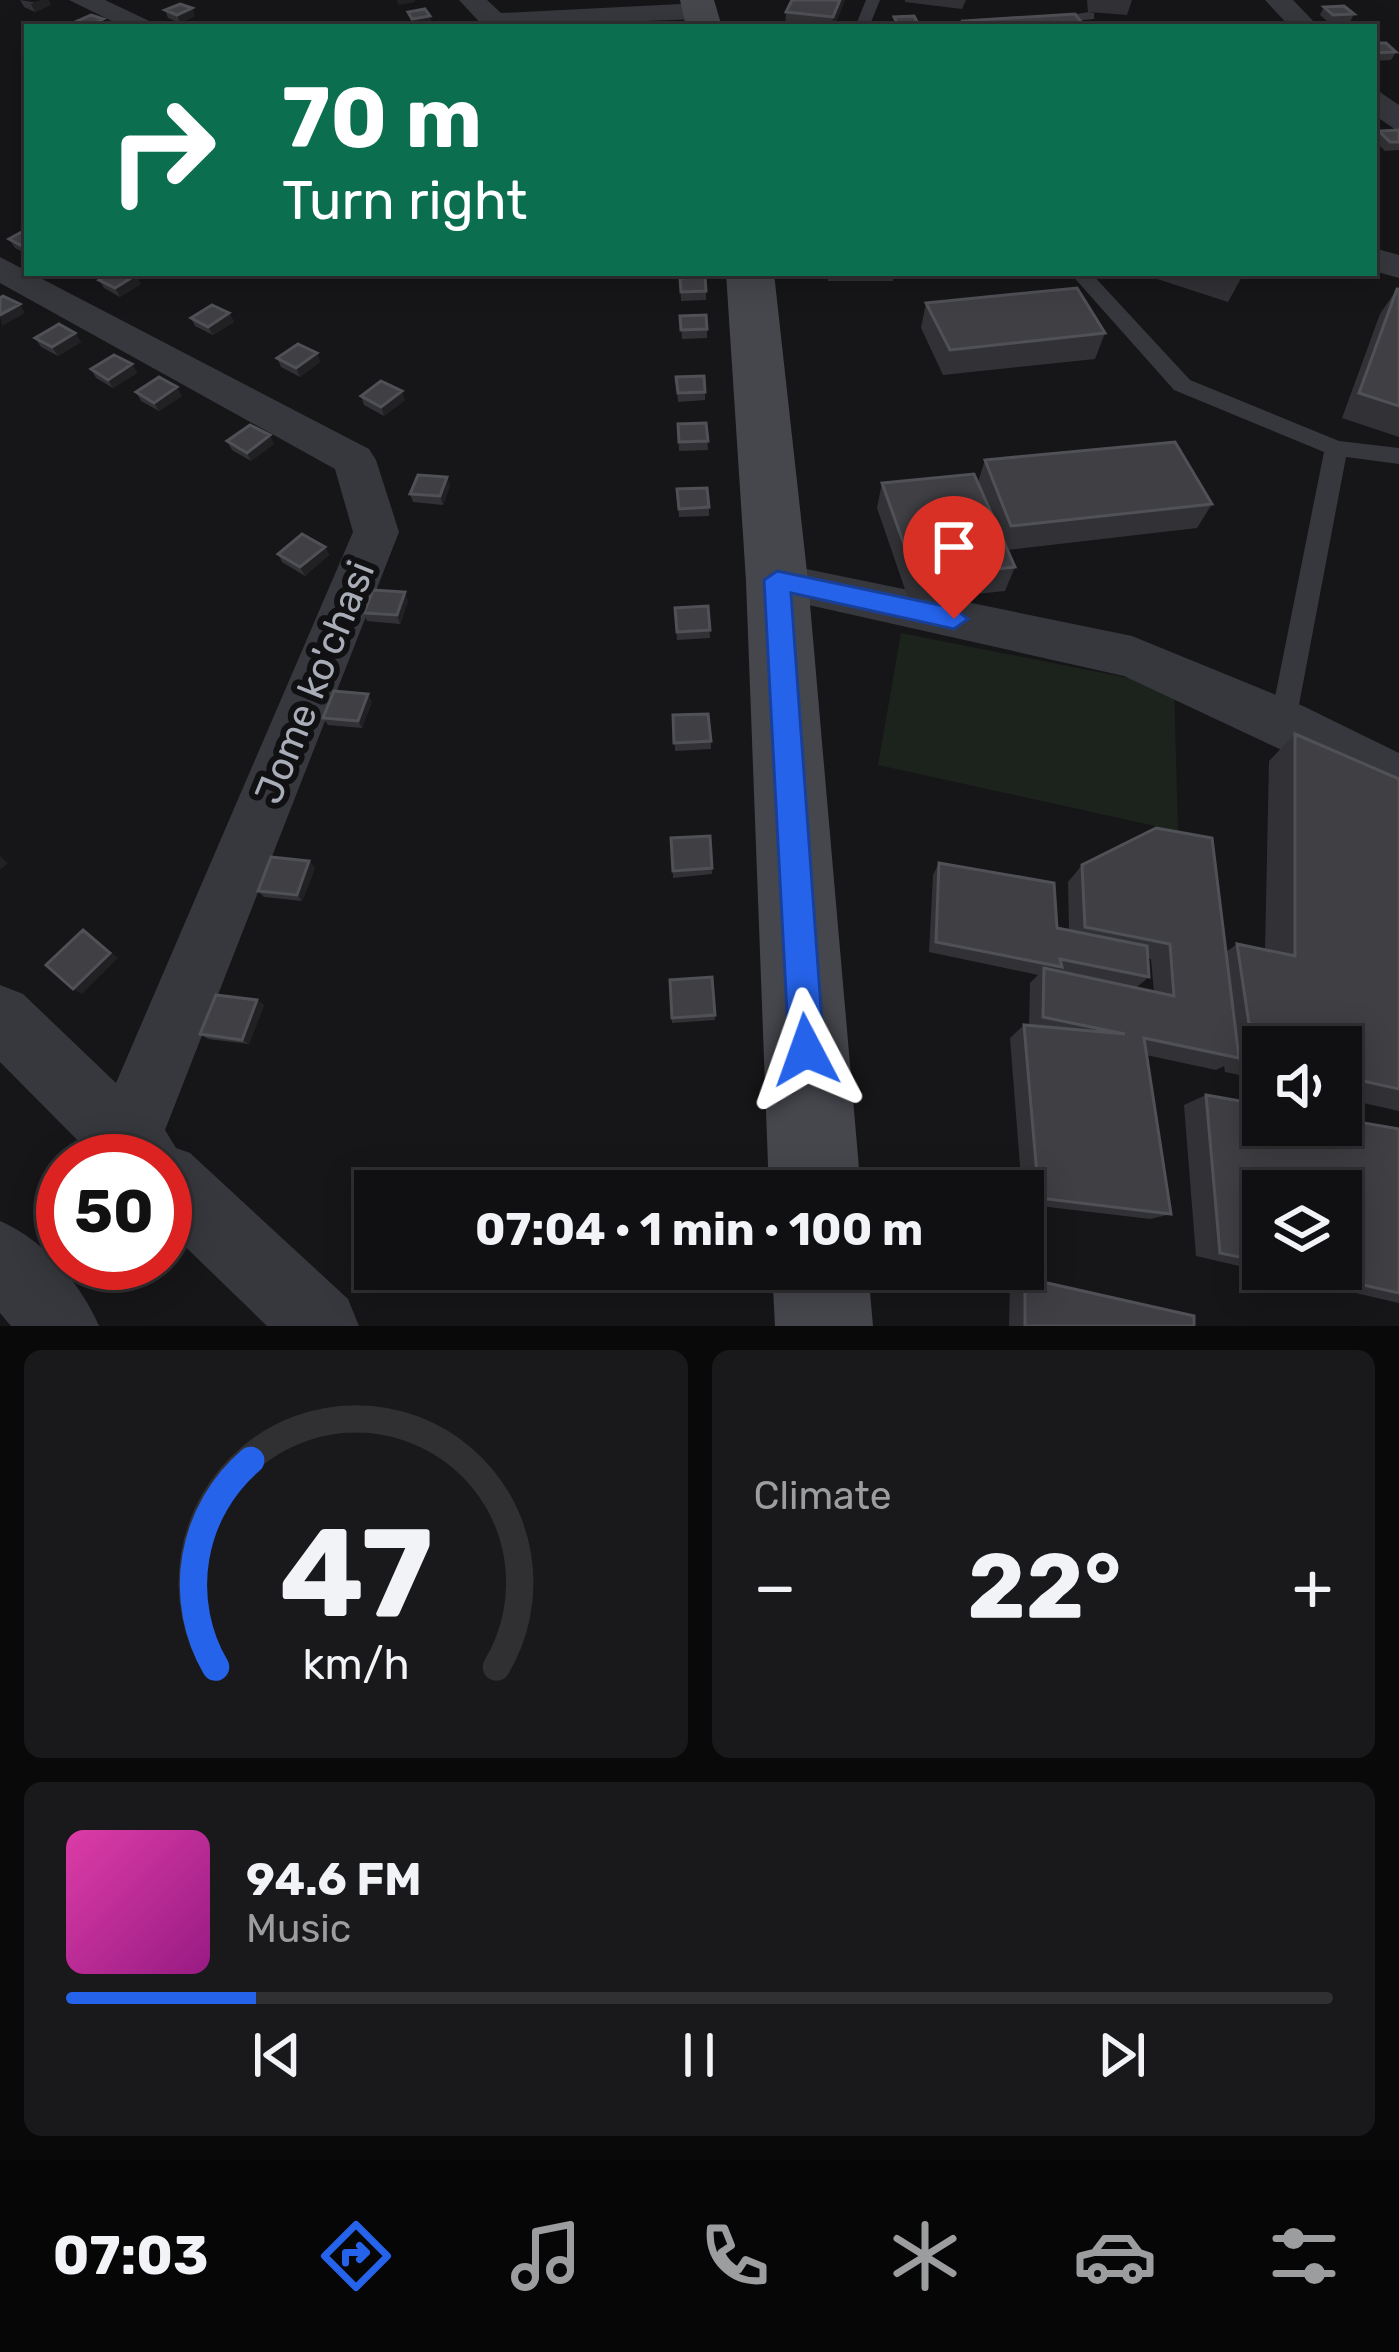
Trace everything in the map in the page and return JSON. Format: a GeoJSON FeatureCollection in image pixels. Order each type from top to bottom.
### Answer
{"type":"FeatureCollection","features":[{"type":"Feature","properties":{"kind":"main road"},"geometry":{"type":"LineString","coordinates":[[750,276],[777,580],[814,1170]]}},
{"type":"Feature","properties":{"kind":"main road"},"geometry":{"type":"LineString","coordinates":[[821,1290],[824,1326]]}},
{"type":"Feature","properties":{"kind":"street"},"geometry":{"type":"LineString","coordinates":[[82,0],[141,24]]}},
{"type":"Feature","properties":{"kind":"street"},"geometry":{"type":"LineString","coordinates":[[472,0],[487,24],[700,12]]}},
{"type":"Feature","properties":{"kind":"street"},"geometry":{"type":"LineString","coordinates":[[1279,0],[1302,24]]}},
{"type":"Feature","properties":{"kind":"street"},"geometry":{"type":"LineString","coordinates":[[1377,100],[1399,123]]}},
{"type":"Feature","properties":{"kind":"street","name":"Jome ko'chasi"},"geometry":{"type":"LineString","coordinates":[[0,268],[354,460],[376,532],[156,1134]]}},
{"type":"Feature","properties":{"kind":"street"},"geometry":{"type":"LineString","coordinates":[[777,580],[1132,657],[1284,722],[1399,780]]}},
{"type":"Feature","properties":{"kind":"street"},"geometry":{"type":"LineString","coordinates":[[0,1017],[119,1134]]}},
{"type":"Feature","properties":{"kind":"street"},"geometry":{"type":"LineString","coordinates":[[192,1204],[321,1326]]}},
{"type":"Feature","properties":{"kind":"street"},"geometry":{"type":"LineString","coordinates":[[0,1258],[62,1326]]}},
{"type":"Feature","properties":{"kind":"lane"},"geometry":{"type":"LineString","coordinates":[[1026,22],[1089,16]]}},
{"type":"Feature","properties":{"kind":"lane"},"geometry":{"type":"LineString","coordinates":[[1083,276],[1182,385],[1336,448],[1399,456]]}},
{"type":"Feature","properties":{"kind":"lane"},"geometry":{"type":"LineString","coordinates":[[1284,722],[1336,448]]}},
{"type":"Feature","properties":{"kind":"shaded area"},"geometry":{"type":"Polygon","coordinates":[[[901,633],[1174,687],[1178,831],[878,765],[901,633]]]}},
{"type":"Feature","properties":{"kind":"building"},"geometry":{"type":"Polygon","coordinates":[[[792,0],[840,0],[833,17],[786,12],[792,0]]]}},
{"type":"Feature","properties":{"kind":"building"},"geometry":{"type":"Polygon","coordinates":[[[180,4],[192,8],[177,15],[165,10],[180,4]]]}},
{"type":"Feature","properties":{"kind":"building"},"geometry":{"type":"Polygon","coordinates":[[[1344,6],[1354,14],[1333,15],[1324,7],[1344,6]]]}},
{"type":"Feature","properties":{"kind":"building"},"geometry":{"type":"Polygon","coordinates":[[[425,9],[430,16],[412,19],[408,12],[425,9]]]}},
{"type":"Feature","properties":{"kind":"building"},"geometry":{"type":"Polygon","coordinates":[[[1075,14],[1083,24],[965,24],[963,21],[1075,14]]]}},
{"type":"Feature","properties":{"kind":"building"},"geometry":{"type":"Polygon","coordinates":[[[91,15],[103,19],[92,24],[75,22],[91,15]]]}},
{"type":"Feature","properties":{"kind":"building"},"geometry":{"type":"Polygon","coordinates":[[[914,16],[918,24],[898,24],[894,17],[914,16]]]}},
{"type":"Feature","properties":{"kind":"building"},"geometry":{"type":"Polygon","coordinates":[[[1377,43],[1386,43],[1396,52],[1377,53],[1377,43]]]}},
{"type":"Feature","properties":{"kind":"building"},"geometry":{"type":"Polygon","coordinates":[[[1399,130],[1399,142],[1390,142],[1379,131],[1399,130]]]}},
{"type":"Feature","properties":{"kind":"building"},"geometry":{"type":"Polygon","coordinates":[[[24,231],[24,247],[9,239],[24,231]]]}},
{"type":"Feature","properties":{"kind":"building"},"geometry":{"type":"Polygon","coordinates":[[[105,276],[134,276],[115,288],[99,280],[105,276]]]}},
{"type":"Feature","properties":{"kind":"building"},"geometry":{"type":"Polygon","coordinates":[[[705,277],[706,291],[681,292],[680,278],[705,277]]]}},
{"type":"Feature","properties":{"kind":"building"},"geometry":{"type":"Polygon","coordinates":[[[1077,288],[1105,333],[950,350],[926,303],[1077,288]]]}},
{"type":"Feature","properties":{"kind":"building"},"geometry":{"type":"Polygon","coordinates":[[[1399,289],[1399,406],[1359,393],[1399,289]]]}},
{"type":"Feature","properties":{"kind":"building"},"geometry":{"type":"Polygon","coordinates":[[[0,298],[20,304],[0,315],[0,298]]]}},
{"type":"Feature","properties":{"kind":"building"},"geometry":{"type":"Polygon","coordinates":[[[212,305],[229,313],[208,327],[191,318],[212,305]]]}},
{"type":"Feature","properties":{"kind":"building"},"geometry":{"type":"Polygon","coordinates":[[[706,315],[707,329],[681,330],[680,316],[706,315]]]}},
{"type":"Feature","properties":{"kind":"building"},"geometry":{"type":"Polygon","coordinates":[[[59,324],[75,333],[52,347],[35,338],[59,324]]]}},
{"type":"Feature","properties":{"kind":"building"},"geometry":{"type":"Polygon","coordinates":[[[298,344],[317,353],[296,368],[277,358],[298,344]]]}},
{"type":"Feature","properties":{"kind":"building"},"geometry":{"type":"Polygon","coordinates":[[[114,355],[132,364],[108,380],[91,369],[114,355]]]}},
{"type":"Feature","properties":{"kind":"building"},"geometry":{"type":"Polygon","coordinates":[[[704,376],[705,392],[678,393],[676,377],[704,376]]]}},
{"type":"Feature","properties":{"kind":"building"},"geometry":{"type":"Polygon","coordinates":[[[159,377],[177,387],[154,403],[136,392],[159,377]]]}},
{"type":"Feature","properties":{"kind":"building"},"geometry":{"type":"Polygon","coordinates":[[[381,381],[402,391],[381,407],[361,396],[381,381]]]}},
{"type":"Feature","properties":{"kind":"building"},"geometry":{"type":"Polygon","coordinates":[[[706,423],[708,441],[679,442],[678,424],[706,423]]]}},
{"type":"Feature","properties":{"kind":"building"},"geometry":{"type":"Polygon","coordinates":[[[250,425],[270,435],[247,453],[227,441],[250,425]]]}},
{"type":"Feature","properties":{"kind":"building"},"geometry":{"type":"Polygon","coordinates":[[[1175,442],[1212,504],[1011,526],[985,460],[1175,442]]]}},
{"type":"Feature","properties":{"kind":"building"},"geometry":{"type":"Polygon","coordinates":[[[974,474],[1015,567],[916,578],[882,483],[974,474]]]}},
{"type":"Feature","properties":{"kind":"building"},"geometry":{"type":"Polygon","coordinates":[[[418,475],[447,477],[440,496],[410,494],[418,475]]]}},
{"type":"Feature","properties":{"kind":"building"},"geometry":{"type":"Polygon","coordinates":[[[707,488],[709,507],[679,509],[677,489],[707,488]]]}},
{"type":"Feature","properties":{"kind":"building"},"geometry":{"type":"Polygon","coordinates":[[[302,534],[325,547],[300,567],[278,554],[302,534]]]}},
{"type":"Feature","properties":{"kind":"building"},"geometry":{"type":"Polygon","coordinates":[[[373,590],[405,592],[397,615],[364,613],[373,590]]]}},
{"type":"Feature","properties":{"kind":"building"},"geometry":{"type":"Polygon","coordinates":[[[708,606],[710,630],[677,632],[675,608],[708,606]]]}},
{"type":"Feature","properties":{"kind":"building"},"geometry":{"type":"Polygon","coordinates":[[[334,691],[368,694],[358,721],[323,718],[334,691]]]}},
{"type":"Feature","properties":{"kind":"building"},"geometry":{"type":"Polygon","coordinates":[[[708,714],[711,741],[674,743],[673,715],[708,714]]]}},
{"type":"Feature","properties":{"kind":"building"},"geometry":{"type":"Polygon","coordinates":[[[1295,734],[1399,779],[1399,1089],[1362,1081],[1362,1026],[1249,1026],[1237,944],[1295,956],[1295,734]]]}},
{"type":"Feature","properties":{"kind":"building"},"geometry":{"type":"Polygon","coordinates":[[[1156,828],[1212,838],[1239,1058],[1144,1038],[1171,1214],[1044,1199],[1044,1170],[1037,1170],[1024,1025],[1125,1034],[1043,1017],[1044,968],[1174,996],[1170,944],[1085,927],[1082,865],[1156,828]]]}},
{"type":"Feature","properties":{"kind":"building"},"geometry":{"type":"Polygon","coordinates":[[[710,836],[712,868],[673,871],[671,838],[710,836]]]}},
{"type":"Feature","properties":{"kind":"building"},"geometry":{"type":"Polygon","coordinates":[[[271,857],[309,861],[297,895],[258,891],[271,857]]]}},
{"type":"Feature","properties":{"kind":"building"},"geometry":{"type":"Polygon","coordinates":[[[939,863],[1054,883],[1057,928],[1147,946],[1149,977],[1060,959],[1062,967],[936,942],[939,863]]]}},
{"type":"Feature","properties":{"kind":"building"},"geometry":{"type":"Polygon","coordinates":[[[83,930],[110,953],[73,989],[46,965],[83,930]]]}},
{"type":"Feature","properties":{"kind":"building"},"geometry":{"type":"Polygon","coordinates":[[[712,977],[715,1015],[672,1018],[670,980],[712,977]]]}},
{"type":"Feature","properties":{"kind":"building"},"geometry":{"type":"Polygon","coordinates":[[[216,995],[257,1000],[242,1040],[200,1034],[216,995]]]}},
{"type":"Feature","properties":{"kind":"building"},"geometry":{"type":"Polygon","coordinates":[[[1206,1095],[1242,1101],[1242,1146],[1362,1146],[1362,1123],[1399,1129],[1399,1293],[1362,1285],[1362,1170],[1242,1170],[1242,1258],[1220,1253],[1206,1095]]]}},
{"type":"Feature","properties":{"kind":"building"},"geometry":{"type":"Polygon","coordinates":[[[1044,1282],[1194,1316],[1194,1326],[1025,1326],[1025,1290],[1044,1290],[1044,1282]]]}},
{"type":"Feature","properties":{"kind":"route"},"geometry":{"type":"LineString","coordinates":[[806,1050],[777,580],[954,619]]}}]}
